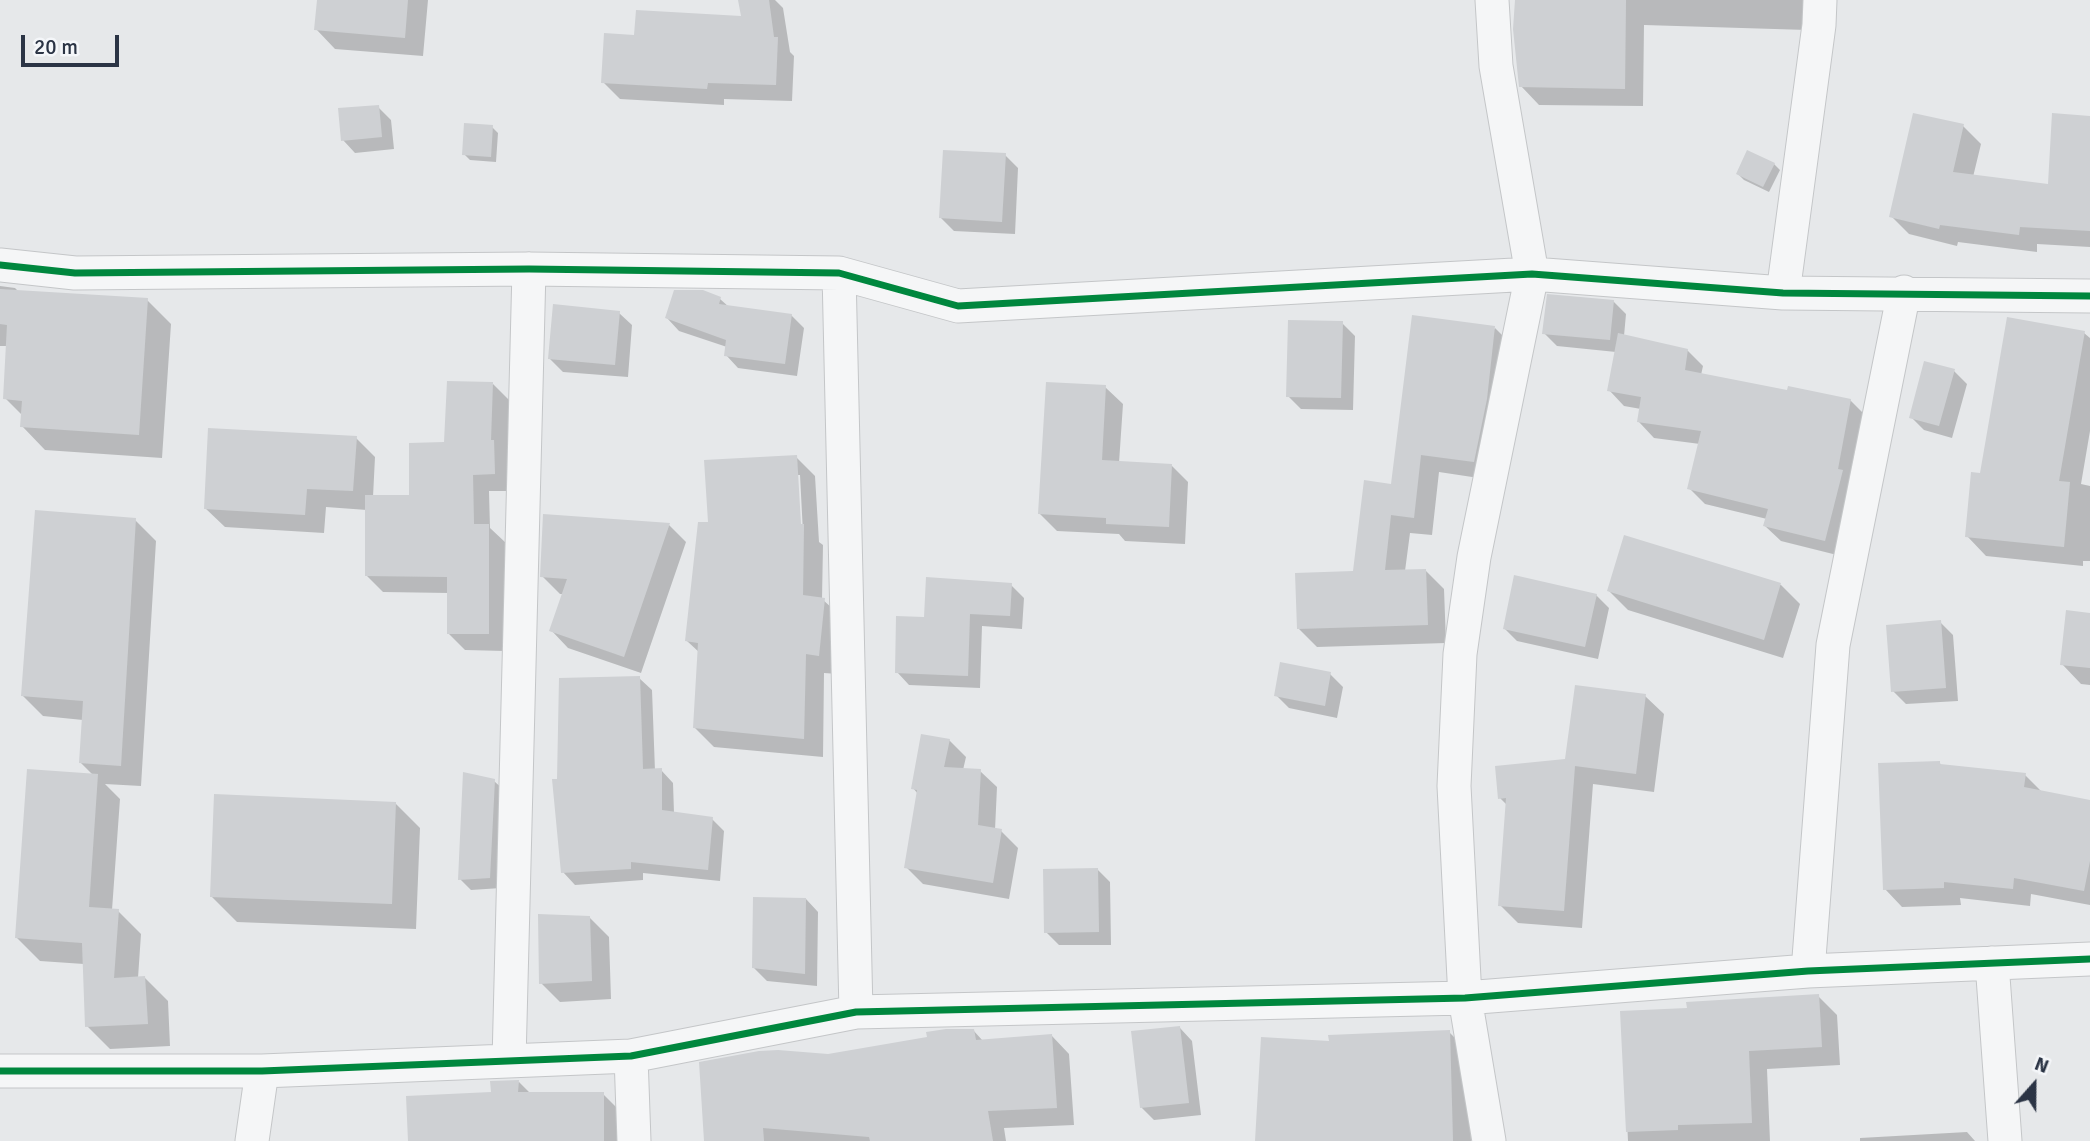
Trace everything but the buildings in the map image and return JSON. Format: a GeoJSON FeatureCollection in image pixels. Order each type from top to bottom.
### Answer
{"type":"FeatureCollection","features":[{"type":"Feature","properties":{"kind":"street"},"geometry":{"type":"LineString","coordinates":[[1489,1141],[1465,998],[1454,786],[1460,654],[1474,557],[1532,274],[1496,66],[1492,0]]}},
{"type":"Feature","properties":{"kind":"street"},"geometry":{"type":"LineString","coordinates":[[1783,293],[1819,26],[1820,0]]}},
{"type":"Feature","properties":{"kind":"street"},"geometry":{"type":"LineString","coordinates":[[0,265],[75,273],[529,269],[839,273],[958,306],[1532,274],[1783,293],[1903,292],[2090,296]]}},
{"type":"Feature","properties":{"kind":"street"},"geometry":{"type":"LineString","coordinates":[[509,1061],[529,269]]}},
{"type":"Feature","properties":{"kind":"street"},"geometry":{"type":"LineString","coordinates":[[839,273],[856,1012]]}},
{"type":"Feature","properties":{"kind":"street"},"geometry":{"type":"LineString","coordinates":[[1808,971],[1833,645],[1903,292]]}},
{"type":"Feature","properties":{"kind":"street"},"geometry":{"type":"LineString","coordinates":[[0,1071],[262,1071],[631,1056],[856,1012],[1465,998],[1808,971],[2090,959]]}},
{"type":"Feature","properties":{"kind":"street"},"geometry":{"type":"LineString","coordinates":[[1992,963],[2005,1141]]}},
{"type":"Feature","properties":{"kind":"street"},"geometry":{"type":"LineString","coordinates":[[631,1056],[634,1141]]}},
{"type":"Feature","properties":{"kind":"street"},"geometry":{"type":"LineString","coordinates":[[252,1141],[262,1071]]}},
{"type":"Feature","properties":{"kind":"cycle path"},"geometry":{"type":"LineString","coordinates":[[0,265],[75,273],[529,269],[839,273],[958,306],[1532,274],[1783,293],[2090,296]]}},
{"type":"Feature","properties":{"kind":"cycle path"},"geometry":{"type":"LineString","coordinates":[[0,1071],[262,1071],[631,1056],[856,1012],[1465,998],[1808,971],[2090,959]]}}]}
